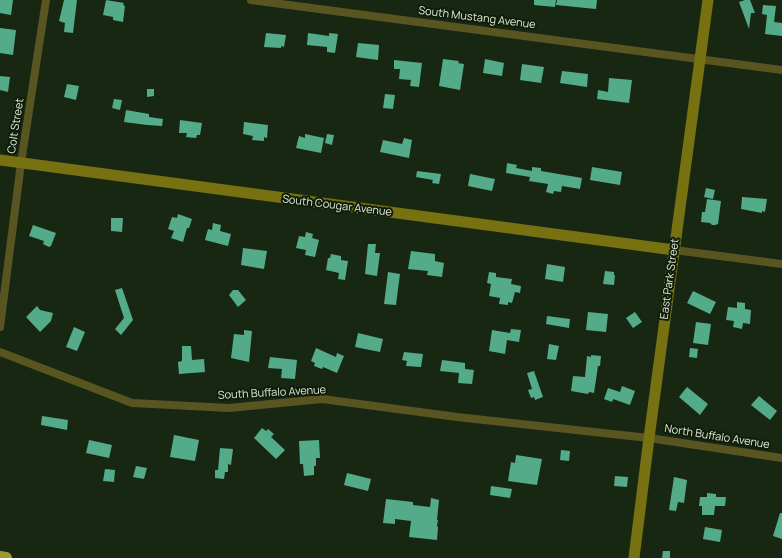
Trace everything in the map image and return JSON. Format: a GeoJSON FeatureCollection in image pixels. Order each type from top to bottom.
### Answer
{"type":"FeatureCollection","features":[{"type":"Feature","properties":{"kind":"highway"},"geometry":{"type":"LineString","coordinates":[[0,557],[6,558]]}},
{"type":"Feature","properties":{"kind":"street","name":"Colt Street"},"geometry":{"type":"LineString","coordinates":[[0,327],[21,163],[46,0]]}},
{"type":"Feature","properties":{"kind":"street","name":"South Mustang Avenue"},"geometry":{"type":"LineString","coordinates":[[251,0],[782,70]]}},
{"type":"Feature","properties":{"kind":"street","name":"East Park Street"},"geometry":{"type":"LineString","coordinates":[[634,558],[648,438],[708,0]]}},
{"type":"Feature","properties":{"kind":"street","name":"South Cougar Avenue"},"geometry":{"type":"LineString","coordinates":[[0,160],[674,250]]}},
{"type":"Feature","properties":{"kind":"street"},"geometry":{"type":"LineString","coordinates":[[674,250],[782,264]]}},
{"type":"Feature","properties":{"kind":"street","name":"South Buffalo Avenue"},"geometry":{"type":"LineString","coordinates":[[0,352],[132,404],[229,408],[322,399],[457,417],[648,438]]}},
{"type":"Feature","properties":{"kind":"street","name":"North Buffalo Avenue"},"geometry":{"type":"LineString","coordinates":[[648,438],[782,458]]}},
{"type":"Feature","properties":{"kind":"building"},"geometry":{"type":"Polygon","coordinates":[[[0,0],[13,0],[11,15],[0,13],[0,0]]]}},
{"type":"Feature","properties":{"kind":"building"},"geometry":{"type":"Polygon","coordinates":[[[64,0],[77,0],[73,33],[64,32],[65,23],[59,21],[64,0]]]}},
{"type":"Feature","properties":{"kind":"building"},"geometry":{"type":"Polygon","coordinates":[[[106,0],[124,3],[123,22],[113,20],[113,17],[103,15],[106,0]]]}},
{"type":"Feature","properties":{"kind":"building"},"geometry":{"type":"Polygon","coordinates":[[[534,0],[556,0],[555,7],[534,5],[534,0]]]}},
{"type":"Feature","properties":{"kind":"building"},"geometry":{"type":"Polygon","coordinates":[[[557,0],[597,0],[596,9],[556,5],[557,0]]]}},
{"type":"Feature","properties":{"kind":"building"},"geometry":{"type":"Polygon","coordinates":[[[750,0],[755,13],[751,13],[749,29],[739,2],[750,0]]]}},
{"type":"Feature","properties":{"kind":"building"},"geometry":{"type":"Polygon","coordinates":[[[763,5],[776,6],[774,22],[782,23],[782,36],[765,34],[767,15],[762,14],[763,5]]]}},
{"type":"Feature","properties":{"kind":"building"},"geometry":{"type":"Polygon","coordinates":[[[0,28],[16,30],[13,55],[0,53],[0,28]]]}},
{"type":"Feature","properties":{"kind":"building"},"geometry":{"type":"Polygon","coordinates":[[[266,33],[286,35],[284,47],[264,47],[266,33]]]}},
{"type":"Feature","properties":{"kind":"building"},"geometry":{"type":"Polygon","coordinates":[[[308,33],[329,36],[329,33],[338,34],[335,53],[327,52],[327,47],[307,45],[308,33]]]}},
{"type":"Feature","properties":{"kind":"building"},"geometry":{"type":"Polygon","coordinates":[[[358,43],[379,45],[378,60],[356,57],[358,43]]]}},
{"type":"Feature","properties":{"kind":"building"},"geometry":{"type":"Polygon","coordinates":[[[443,59],[459,61],[458,63],[464,64],[460,90],[439,86],[443,59]]]}},
{"type":"Feature","properties":{"kind":"building"},"geometry":{"type":"Polygon","coordinates":[[[485,59],[504,63],[502,76],[483,73],[485,59]]]}},
{"type":"Feature","properties":{"kind":"building"},"geometry":{"type":"Polygon","coordinates":[[[394,60],[422,63],[419,87],[410,86],[411,80],[399,79],[400,69],[394,69],[394,60]]]}},
{"type":"Feature","properties":{"kind":"building"},"geometry":{"type":"Polygon","coordinates":[[[522,64],[544,67],[541,83],[520,80],[522,64]]]}},
{"type":"Feature","properties":{"kind":"building"},"geometry":{"type":"Polygon","coordinates":[[[562,71],[588,74],[587,87],[560,83],[562,71]]]}},
{"type":"Feature","properties":{"kind":"building"},"geometry":{"type":"Polygon","coordinates":[[[0,76],[10,77],[8,92],[0,90],[0,76]]]}},
{"type":"Feature","properties":{"kind":"building"},"geometry":{"type":"Polygon","coordinates":[[[609,78],[632,80],[629,103],[597,99],[598,90],[608,92],[609,78]]]}},
{"type":"Feature","properties":{"kind":"building"},"geometry":{"type":"Polygon","coordinates":[[[67,84],[79,86],[76,100],[64,97],[67,84]]]}},
{"type":"Feature","properties":{"kind":"building"},"geometry":{"type":"Polygon","coordinates":[[[147,89],[154,89],[154,96],[147,97],[147,89]]]}},
{"type":"Feature","properties":{"kind":"building"},"geometry":{"type":"Polygon","coordinates":[[[385,94],[395,95],[393,109],[383,108],[385,94]]]}},
{"type":"Feature","properties":{"kind":"building"},"geometry":{"type":"Polygon","coordinates":[[[114,99],[122,100],[120,110],[112,108],[114,99]]]}},
{"type":"Feature","properties":{"kind":"building"},"geometry":{"type":"Polygon","coordinates":[[[126,110],[149,114],[149,117],[163,119],[162,126],[124,122],[126,110]]]}},
{"type":"Feature","properties":{"kind":"building"},"geometry":{"type":"Polygon","coordinates":[[[180,120],[202,123],[200,135],[197,135],[196,138],[186,137],[187,133],[179,133],[180,120]]]}},
{"type":"Feature","properties":{"kind":"building"},"geometry":{"type":"Polygon","coordinates":[[[244,122],[268,125],[267,138],[264,137],[264,141],[252,140],[253,136],[243,134],[244,122]]]}},
{"type":"Feature","properties":{"kind":"building"},"geometry":{"type":"Polygon","coordinates":[[[305,134],[324,138],[321,153],[296,148],[299,136],[305,138],[305,134]]]}},
{"type":"Feature","properties":{"kind":"building"},"geometry":{"type":"Polygon","coordinates":[[[327,134],[334,135],[332,145],[325,143],[327,134]]]}},
{"type":"Feature","properties":{"kind":"building"},"geometry":{"type":"Polygon","coordinates":[[[404,138],[412,140],[409,158],[380,152],[383,140],[402,144],[404,138]]]}},
{"type":"Feature","properties":{"kind":"building"},"geometry":{"type":"Polygon","coordinates":[[[507,163],[517,165],[516,168],[532,171],[532,167],[541,168],[541,171],[582,178],[580,189],[562,186],[561,192],[554,191],[553,194],[546,192],[548,184],[529,181],[530,177],[506,173],[507,163]]]}},
{"type":"Feature","properties":{"kind":"building"},"geometry":{"type":"Polygon","coordinates":[[[592,167],[622,172],[620,185],[590,180],[592,167]]]}},
{"type":"Feature","properties":{"kind":"building"},"geometry":{"type":"Polygon","coordinates":[[[417,171],[441,174],[439,184],[432,183],[433,180],[416,177],[417,171]]]}},
{"type":"Feature","properties":{"kind":"building"},"geometry":{"type":"Polygon","coordinates":[[[470,174],[495,179],[492,191],[468,186],[470,174]]]}},
{"type":"Feature","properties":{"kind":"building"},"geometry":{"type":"Polygon","coordinates":[[[706,188],[715,190],[713,199],[704,197],[706,188]]]}},
{"type":"Feature","properties":{"kind":"building"},"geometry":{"type":"Polygon","coordinates":[[[742,197],[767,199],[765,212],[762,211],[762,213],[741,209],[742,197]]]}},
{"type":"Feature","properties":{"kind":"building"},"geometry":{"type":"Polygon","coordinates":[[[707,199],[721,201],[718,224],[712,225],[710,223],[701,222],[702,212],[705,212],[707,199]]]}},
{"type":"Feature","properties":{"kind":"building"},"geometry":{"type":"Polygon","coordinates":[[[178,214],[192,219],[189,228],[187,228],[183,242],[171,238],[174,231],[168,229],[172,217],[177,218],[178,214]]]}},
{"type":"Feature","properties":{"kind":"building"},"geometry":{"type":"Polygon","coordinates":[[[111,218],[123,218],[122,232],[111,231],[111,218]]]}},
{"type":"Feature","properties":{"kind":"building"},"geometry":{"type":"Polygon","coordinates":[[[213,223],[221,225],[220,231],[231,234],[228,246],[205,240],[208,229],[212,230],[213,223]]]}},
{"type":"Feature","properties":{"kind":"building"},"geometry":{"type":"Polygon","coordinates":[[[33,225],[56,233],[51,246],[49,247],[43,244],[44,241],[29,236],[33,225]]]}},
{"type":"Feature","properties":{"kind":"building"},"geometry":{"type":"Polygon","coordinates":[[[306,232],[313,234],[312,238],[319,240],[315,257],[305,255],[306,250],[296,248],[299,236],[305,237],[306,232]]]}},
{"type":"Feature","properties":{"kind":"building"},"geometry":{"type":"Polygon","coordinates":[[[368,244],[376,244],[375,253],[380,253],[377,276],[365,274],[368,244]]]}},
{"type":"Feature","properties":{"kind":"building"},"geometry":{"type":"Polygon","coordinates":[[[243,248],[267,251],[264,269],[241,265],[243,248]]]}},
{"type":"Feature","properties":{"kind":"building"},"geometry":{"type":"Polygon","coordinates":[[[411,251],[435,254],[435,261],[444,263],[442,277],[427,275],[428,271],[408,269],[411,251]]]}},
{"type":"Feature","properties":{"kind":"building"},"geometry":{"type":"Polygon","coordinates":[[[331,254],[341,256],[341,260],[348,261],[345,280],[338,279],[339,273],[326,270],[328,258],[330,258],[331,254]]]}},
{"type":"Feature","properties":{"kind":"building"},"geometry":{"type":"Polygon","coordinates":[[[547,264],[565,267],[563,282],[545,279],[547,264]]]}},
{"type":"Feature","properties":{"kind":"building"},"geometry":{"type":"Polygon","coordinates":[[[605,271],[614,272],[614,285],[603,284],[605,271]]]}},
{"type":"Feature","properties":{"kind":"building"},"geometry":{"type":"Polygon","coordinates":[[[388,272],[400,274],[396,305],[384,304],[388,272]]]}},
{"type":"Feature","properties":{"kind":"building"},"geometry":{"type":"Polygon","coordinates":[[[489,272],[496,273],[496,277],[512,279],[511,284],[521,286],[520,293],[515,292],[512,303],[508,302],[508,305],[499,304],[500,298],[489,296],[491,284],[487,283],[489,272]]]}},
{"type":"Feature","properties":{"kind":"building"},"geometry":{"type":"Polygon","coordinates":[[[122,288],[133,320],[121,335],[115,329],[124,318],[115,290],[122,288]]]}},
{"type":"Feature","properties":{"kind":"building"},"geometry":{"type":"Polygon","coordinates":[[[233,290],[238,290],[246,300],[238,307],[229,295],[233,290]]]}},
{"type":"Feature","properties":{"kind":"building"},"geometry":{"type":"Polygon","coordinates":[[[693,291],[716,302],[710,314],[687,303],[693,291]]]}},
{"type":"Feature","properties":{"kind":"building"},"geometry":{"type":"Polygon","coordinates":[[[737,302],[745,303],[745,309],[751,310],[750,324],[743,323],[742,329],[733,327],[734,321],[726,320],[728,307],[737,308],[737,302]]]}},
{"type":"Feature","properties":{"kind":"building"},"geometry":{"type":"Polygon","coordinates":[[[37,306],[40,310],[53,313],[51,321],[40,332],[26,317],[37,306]]]}},
{"type":"Feature","properties":{"kind":"building"},"geometry":{"type":"Polygon","coordinates":[[[588,312],[608,314],[606,332],[586,330],[588,312]]]}},
{"type":"Feature","properties":{"kind":"building"},"geometry":{"type":"Polygon","coordinates":[[[635,312],[642,322],[633,328],[626,318],[635,312]]]}},
{"type":"Feature","properties":{"kind":"building"},"geometry":{"type":"Polygon","coordinates":[[[547,316],[570,319],[569,328],[546,324],[547,316]]]}},
{"type":"Feature","properties":{"kind":"building"},"geometry":{"type":"Polygon","coordinates":[[[696,322],[711,324],[708,345],[693,343],[696,322]]]}},
{"type":"Feature","properties":{"kind":"building"},"geometry":{"type":"Polygon","coordinates":[[[74,327],[85,332],[77,351],[66,347],[74,327]]]}},
{"type":"Feature","properties":{"kind":"building"},"geometry":{"type":"Polygon","coordinates":[[[511,329],[521,330],[519,342],[507,340],[505,354],[489,351],[492,330],[510,333],[511,329]]]}},
{"type":"Feature","properties":{"kind":"building"},"geometry":{"type":"Polygon","coordinates":[[[244,330],[252,331],[249,362],[231,358],[234,334],[244,335],[244,330]]]}},
{"type":"Feature","properties":{"kind":"building"},"geometry":{"type":"Polygon","coordinates":[[[358,333],[383,339],[380,352],[355,347],[358,333]]]}},
{"type":"Feature","properties":{"kind":"building"},"geometry":{"type":"Polygon","coordinates":[[[549,344],[559,346],[556,360],[547,359],[549,344]]]}},
{"type":"Feature","properties":{"kind":"building"},"geometry":{"type":"Polygon","coordinates":[[[182,346],[191,346],[192,360],[204,359],[205,372],[179,374],[178,362],[182,361],[182,346]]]}},
{"type":"Feature","properties":{"kind":"building"},"geometry":{"type":"Polygon","coordinates":[[[316,348],[336,357],[337,353],[344,356],[337,373],[323,367],[322,369],[314,366],[315,363],[311,361],[316,348]]]}},
{"type":"Feature","properties":{"kind":"building"},"geometry":{"type":"Polygon","coordinates":[[[690,348],[698,349],[697,358],[689,357],[690,348]]]}},
{"type":"Feature","properties":{"kind":"building"},"geometry":{"type":"Polygon","coordinates":[[[404,352],[423,354],[421,367],[406,366],[407,361],[402,360],[404,352]]]}},
{"type":"Feature","properties":{"kind":"building"},"geometry":{"type":"Polygon","coordinates":[[[591,355],[601,356],[594,393],[589,392],[588,394],[571,391],[573,376],[585,377],[587,356],[591,357],[591,355]]]}},
{"type":"Feature","properties":{"kind":"building"},"geometry":{"type":"Polygon","coordinates":[[[270,357],[297,360],[295,379],[281,378],[282,369],[268,368],[270,357]]]}},
{"type":"Feature","properties":{"kind":"building"},"geometry":{"type":"Polygon","coordinates":[[[442,360],[465,363],[465,369],[474,370],[472,384],[458,383],[459,373],[440,371],[442,360]]]}},
{"type":"Feature","properties":{"kind":"building"},"geometry":{"type":"Polygon","coordinates":[[[534,371],[543,397],[535,400],[534,397],[531,398],[528,390],[532,389],[527,373],[534,371]]]}},
{"type":"Feature","properties":{"kind":"building"},"geometry":{"type":"Polygon","coordinates":[[[622,386],[635,391],[630,405],[613,399],[612,402],[604,399],[608,388],[620,392],[622,386]]]}},
{"type":"Feature","properties":{"kind":"building"},"geometry":{"type":"Polygon","coordinates":[[[687,387],[708,404],[700,415],[679,397],[687,387]]]}},
{"type":"Feature","properties":{"kind":"building"},"geometry":{"type":"Polygon","coordinates":[[[759,396],[777,411],[770,420],[751,405],[759,396]]]}},
{"type":"Feature","properties":{"kind":"building"},"geometry":{"type":"Polygon","coordinates":[[[42,416],[68,420],[67,430],[41,425],[42,416]]]}},
{"type":"Feature","properties":{"kind":"building"},"geometry":{"type":"Polygon","coordinates":[[[262,428],[266,431],[268,429],[274,434],[271,437],[285,450],[276,459],[254,438],[262,428]]]}},
{"type":"Feature","properties":{"kind":"building"},"geometry":{"type":"Polygon","coordinates":[[[174,435],[199,440],[195,461],[170,457],[174,435]]]}},
{"type":"Feature","properties":{"kind":"building"},"geometry":{"type":"Polygon","coordinates":[[[89,440],[112,445],[109,458],[86,453],[89,440]]]}},
{"type":"Feature","properties":{"kind":"building"},"geometry":{"type":"Polygon","coordinates":[[[319,440],[320,458],[316,458],[314,475],[304,476],[303,464],[300,464],[299,441],[319,440]]]}},
{"type":"Feature","properties":{"kind":"building"},"geometry":{"type":"Polygon","coordinates":[[[220,448],[233,449],[231,465],[228,464],[228,472],[225,472],[224,479],[215,478],[215,470],[218,470],[220,448]]]}},
{"type":"Feature","properties":{"kind":"building"},"geometry":{"type":"Polygon","coordinates":[[[561,450],[570,451],[569,461],[560,460],[561,450]]]}},
{"type":"Feature","properties":{"kind":"building"},"geometry":{"type":"Polygon","coordinates":[[[516,455],[542,459],[537,485],[508,481],[511,462],[515,463],[516,455]]]}},
{"type":"Feature","properties":{"kind":"building"},"geometry":{"type":"Polygon","coordinates":[[[136,466],[147,468],[144,479],[133,477],[136,466]]]}},
{"type":"Feature","properties":{"kind":"building"},"geometry":{"type":"Polygon","coordinates":[[[105,469],[115,470],[114,482],[103,481],[105,469]]]}},
{"type":"Feature","properties":{"kind":"building"},"geometry":{"type":"Polygon","coordinates":[[[347,473],[371,479],[368,491],[344,485],[347,473]]]}},
{"type":"Feature","properties":{"kind":"building"},"geometry":{"type":"Polygon","coordinates":[[[615,476],[628,477],[627,487],[614,486],[615,476]]]}},
{"type":"Feature","properties":{"kind":"building"},"geometry":{"type":"Polygon","coordinates":[[[674,477],[687,480],[684,503],[678,502],[676,511],[669,510],[674,477]]]}},
{"type":"Feature","properties":{"kind":"building"},"geometry":{"type":"Polygon","coordinates":[[[491,486],[512,489],[510,498],[490,495],[491,486]]]}},
{"type":"Feature","properties":{"kind":"building"},"geometry":{"type":"Polygon","coordinates":[[[707,493],[716,494],[716,497],[726,497],[725,506],[715,506],[714,515],[702,515],[702,506],[699,506],[700,497],[707,497],[707,493]]]}},
{"type":"Feature","properties":{"kind":"building"},"geometry":{"type":"Polygon","coordinates":[[[431,498],[439,500],[437,540],[409,537],[411,521],[395,519],[395,524],[383,523],[386,499],[413,502],[413,505],[430,507],[431,498]]]}},
{"type":"Feature","properties":{"kind":"building"},"geometry":{"type":"Polygon","coordinates":[[[780,513],[782,513],[782,539],[773,536],[780,513]]]}},
{"type":"Feature","properties":{"kind":"building"},"geometry":{"type":"Polygon","coordinates":[[[705,527],[722,530],[720,542],[703,539],[705,527]]]}},
{"type":"Feature","properties":{"kind":"building"},"geometry":{"type":"Polygon","coordinates":[[[663,551],[670,551],[670,558],[662,558],[663,551]]]}}]}
